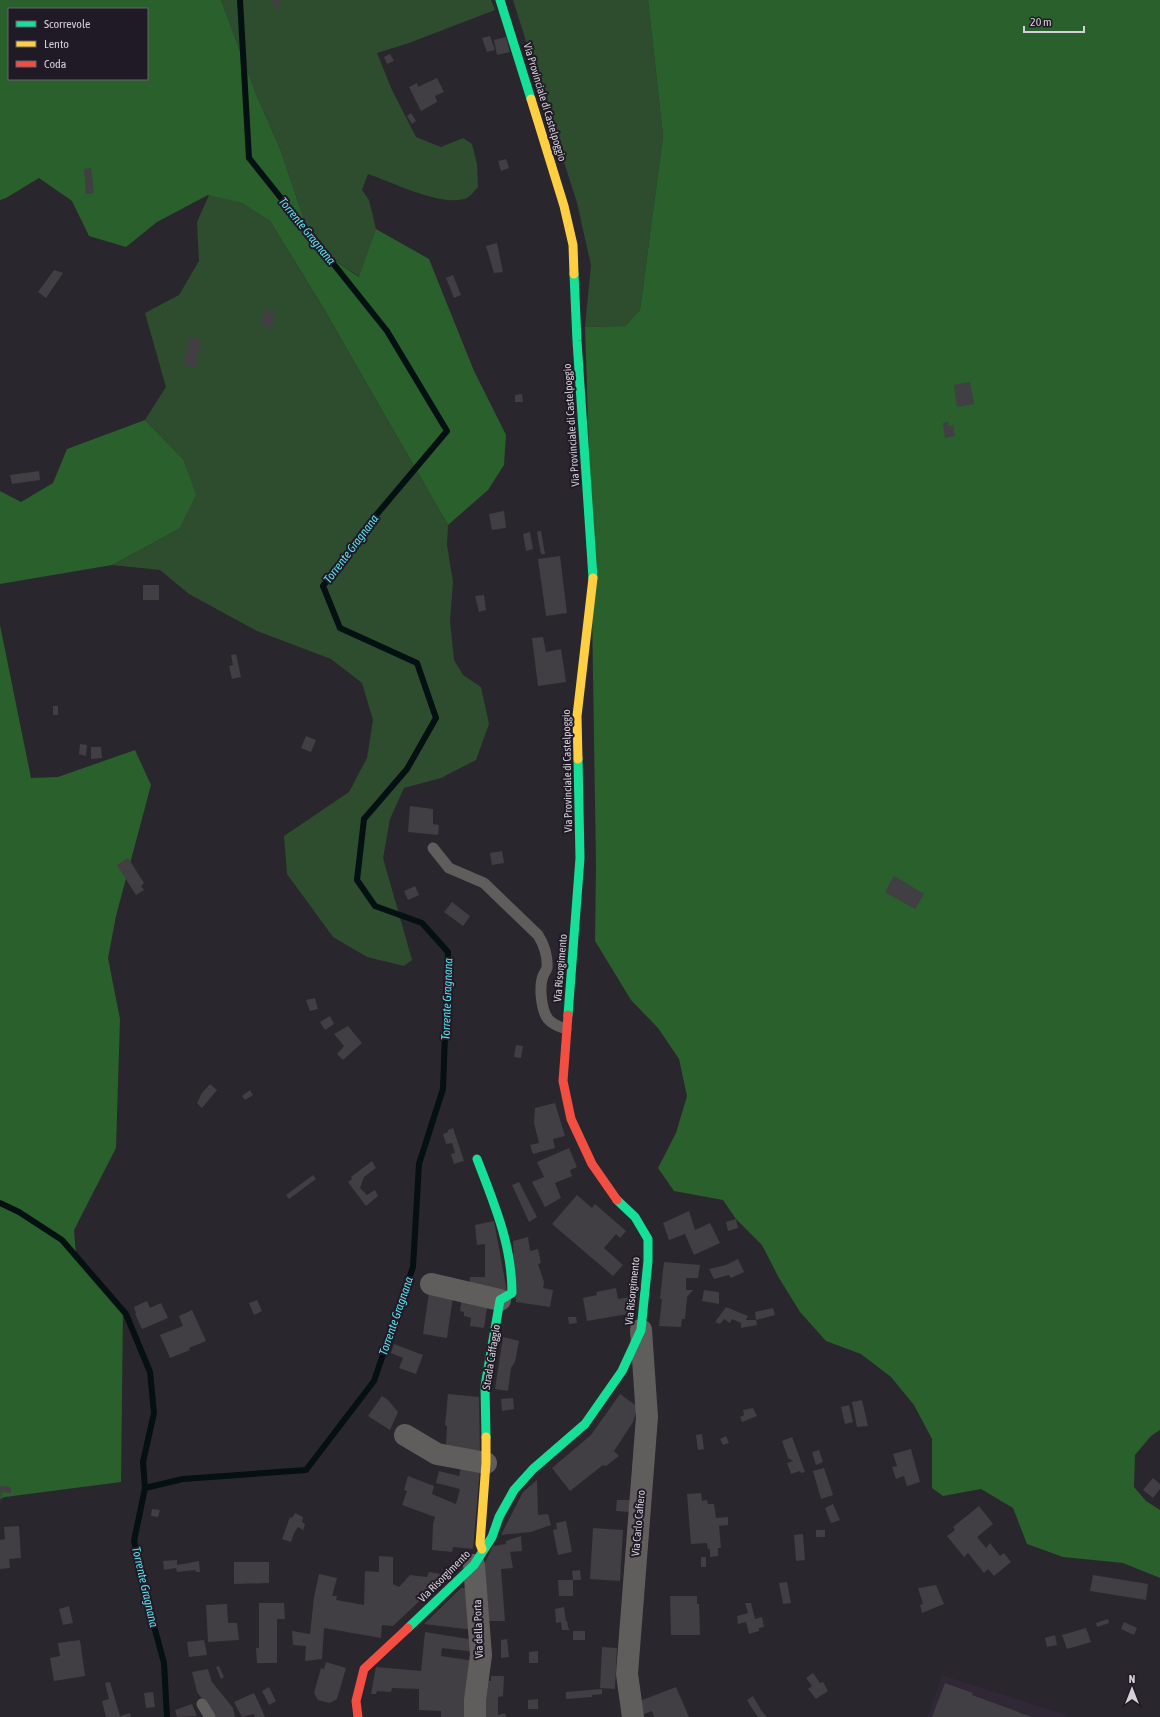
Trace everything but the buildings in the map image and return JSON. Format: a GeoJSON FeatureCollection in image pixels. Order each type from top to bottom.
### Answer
{"type":"FeatureCollection","features":[{"type":"Feature","properties":{"kind":"main road","name":"Via Provinciale di Castelpoggio"},"geometry":{"type":"LineString","coordinates":[[500,0],[564,206],[573,245],[576,341],[593,577],[577,716],[580,858]]}},
{"type":"Feature","properties":{"kind":"main road","name":"Via Risorgimento"},"geometry":{"type":"LineString","coordinates":[[358,1717],[356,1701],[364,1669],[479,1558],[492,1537],[499,1518],[514,1490],[533,1468],[585,1424],[622,1371],[641,1330],[648,1262],[648,1239],[635,1216],[619,1202],[592,1164],[571,1119],[563,1081],[580,858]]}},
{"type":"Feature","properties":{"kind":"main road"},"geometry":{"type":"LineString","coordinates":[[478,1159],[500,1220],[512,1266],[512,1293],[500,1300]]}},
{"type":"Feature","properties":{"kind":"main road","name":"Strada Caffaggio"},"geometry":{"type":"LineString","coordinates":[[479,1558],[486,1462],[485,1386],[500,1300]]}},
{"type":"Feature","properties":{"kind":"street"},"geometry":{"type":"LineString","coordinates":[[431,1284],[500,1300]]}},
{"type":"Feature","properties":{"kind":"street","name":"Via Carlo Cafiero"},"geometry":{"type":"LineString","coordinates":[[633,1717],[627,1674],[647,1417],[641,1330]]}},
{"type":"Feature","properties":{"kind":"street"},"geometry":{"type":"LineString","coordinates":[[405,1435],[437,1454],[486,1462]]}},
{"type":"Feature","properties":{"kind":"street","name":"Via della Porta"},"geometry":{"type":"LineString","coordinates":[[475,1717],[475,1700],[481,1655],[479,1558]]}},
{"type":"Feature","properties":{"kind":"lane"},"geometry":{"type":"LineString","coordinates":[[433,848],[449,868],[484,883],[542,940],[547,957],[547,969],[542,976],[542,1002],[547,1018],[556,1026],[566,1029]]}},
{"type":"Feature","properties":{"kind":"lane"},"geometry":{"type":"LineString","coordinates":[[202,1704],[210,1717]]}},
{"type":"Feature","properties":{"kind":"shaded area"},"geometry":{"type":"Polygon","coordinates":[[[942,1675],[1066,1715],[1068,1717],[928,1717],[942,1675]]]}},
{"type":"Feature","properties":{"kind":"green space"},"geometry":{"type":"Polygon","coordinates":[[[0,0],[221,0],[256,94],[281,151],[308,232],[321,251],[359,277],[376,229],[429,259],[474,371],[506,435],[504,465],[488,490],[448,525],[324,309],[270,221],[243,203],[208,195],[157,222],[126,247],[89,236],[72,201],[39,178],[6,198],[0,200],[0,0]]]}},
{"type":"Feature","properties":{"kind":"green space"},"geometry":{"type":"Polygon","coordinates":[[[221,0],[491,0],[495,10],[409,43],[377,53],[392,90],[416,137],[441,147],[463,138],[472,144],[477,164],[478,187],[467,198],[445,200],[418,193],[368,174],[362,190],[369,200],[376,229],[360,277],[321,251],[308,232],[281,151],[256,94],[221,0]]]}},
{"type":"Feature","properties":{"kind":"green space"},"geometry":{"type":"Polygon","coordinates":[[[513,0],[648,0],[663,136],[640,310],[625,326],[585,327],[591,265],[577,203],[513,0]]]}},
{"type":"Feature","properties":{"kind":"green space"},"geometry":{"type":"Polygon","coordinates":[[[648,0],[1160,0],[1160,1430],[1151,1436],[1135,1455],[1134,1487],[1146,1501],[1160,1510],[1160,1578],[1123,1563],[1063,1557],[1027,1544],[1013,1508],[981,1489],[943,1496],[932,1488],[932,1439],[914,1405],[891,1377],[861,1354],[826,1341],[800,1312],[779,1278],[762,1245],[736,1219],[723,1200],[674,1191],[658,1168],[676,1133],[687,1096],[679,1059],[658,1028],[631,1000],[595,941],[596,865],[590,484],[585,327],[625,326],[640,310],[663,136],[648,0]]]}},
{"type":"Feature","properties":{"kind":"green space"},"geometry":{"type":"Polygon","coordinates":[[[209,195],[243,202],[270,221],[324,309],[448,525],[447,545],[453,582],[450,621],[454,660],[463,675],[481,687],[489,724],[476,760],[441,778],[404,788],[390,819],[383,858],[412,960],[404,966],[367,957],[333,937],[287,874],[284,836],[349,792],[367,758],[373,720],[362,683],[331,659],[257,631],[189,594],[160,570],[112,565],[179,529],[183,459],[145,420],[166,387],[145,313],[179,295],[199,261],[197,222],[209,195]]]}},
{"type":"Feature","properties":{"kind":"green space"},"geometry":{"type":"Polygon","coordinates":[[[145,420],[183,459],[196,495],[179,529],[112,565],[0,584],[0,491],[21,502],[53,483],[67,449],[145,420]]]}},
{"type":"Feature","properties":{"kind":"green space"},"geometry":{"type":"Polygon","coordinates":[[[0,625],[31,778],[58,777],[135,750],[151,785],[116,916],[108,958],[120,1019],[116,1148],[74,1230],[76,1255],[123,1308],[121,1482],[5,1497],[0,1499],[0,625]]]}},
{"type":"Feature","properties":{"kind":"waterway","name":"Torrente Gragnana"},"geometry":{"type":"LineString","coordinates":[[167,1717],[164,1663],[144,1589],[134,1541],[145,1488],[183,1479],[306,1470],[374,1381],[413,1267],[419,1164],[443,1089],[448,952],[422,923],[375,906],[357,880],[364,819],[407,769],[436,718],[417,663],[340,628],[323,586],[372,520],[447,431],[387,331],[249,158],[240,0]]}},
{"type":"Feature","properties":{"kind":"waterway"},"geometry":{"type":"LineString","coordinates":[[0,1203],[19,1212],[62,1240],[126,1314],[150,1372],[154,1413],[143,1462],[145,1488]]}},
{"type":"Feature","properties":{"kind":"traffic: fast"},"geometry":{"type":"LineString","coordinates":[[500,0],[531,99]]}},
{"type":"Feature","properties":{"kind":"traffic: fast"},"geometry":{"type":"LineString","coordinates":[[574,274],[593,578]]}},
{"type":"Feature","properties":{"kind":"traffic: fast"},"geometry":{"type":"LineString","coordinates":[[568,1015],[580,858],[578,759]]}},
{"type":"Feature","properties":{"kind":"traffic: fast"},"geometry":{"type":"LineString","coordinates":[[477,1159],[501,1224],[509,1258],[512,1293],[500,1300],[485,1386],[486,1437]]}},
{"type":"Feature","properties":{"kind":"traffic: fast"},"geometry":{"type":"LineString","coordinates":[[408,1628],[474,1565],[492,1537],[499,1517],[514,1490],[533,1469],[585,1424],[622,1371],[641,1330],[648,1261],[648,1239],[635,1217],[617,1200]]}},
{"type":"Feature","properties":{"kind":"traffic: slow"},"geometry":{"type":"LineString","coordinates":[[531,99],[564,206],[573,245],[574,274]]}},
{"type":"Feature","properties":{"kind":"traffic: slow"},"geometry":{"type":"LineString","coordinates":[[578,759],[577,716],[593,578]]}},
{"type":"Feature","properties":{"kind":"traffic: slow"},"geometry":{"type":"LineString","coordinates":[[482,1549],[480,1544],[486,1463],[486,1437]]}},
{"type":"Feature","properties":{"kind":"traffic: jam"},"geometry":{"type":"LineString","coordinates":[[568,1015],[563,1081],[571,1119],[592,1164],[617,1200]]}},
{"type":"Feature","properties":{"kind":"traffic: jam"},"geometry":{"type":"LineString","coordinates":[[358,1717],[356,1701],[364,1669],[408,1628]]}}]}
